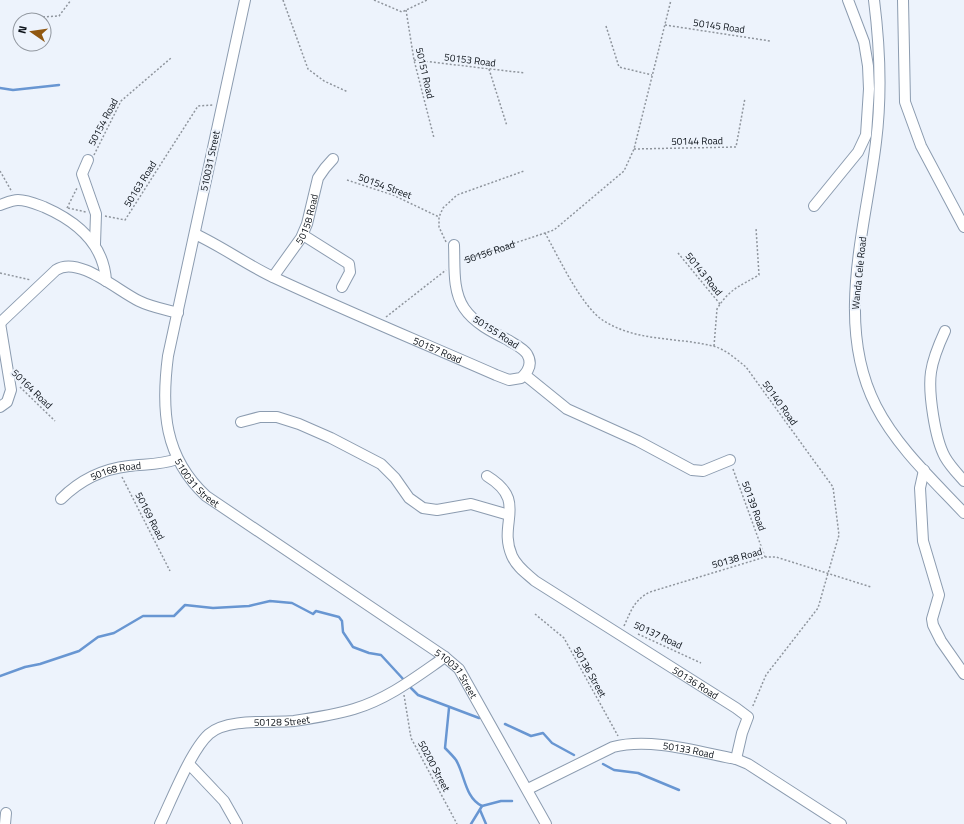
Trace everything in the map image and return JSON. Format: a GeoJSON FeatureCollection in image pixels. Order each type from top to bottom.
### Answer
{"type":"FeatureCollection","features":[{"type":"Feature","properties":{"kind":"street","name":"510031 Street"},"geometry":{"type":"LineString","coordinates":[[244,0],[168,356],[164,383],[169,438],[177,459],[192,483],[206,496],[445,657],[459,669],[528,789],[546,824]]}},
{"type":"Feature","properties":{"kind":"street"},"geometry":{"type":"LineString","coordinates":[[814,206],[858,152],[866,135],[869,90],[868,66],[864,42],[848,0]]}},
{"type":"Feature","properties":{"kind":"street","name":"Wanda Cele Road"},"geometry":{"type":"LineString","coordinates":[[874,0],[880,62],[880,104],[855,300],[857,347],[865,380],[876,406],[897,438],[964,513]]}},
{"type":"Feature","properties":{"kind":"street"},"geometry":{"type":"LineString","coordinates":[[903,0],[905,102],[921,146],[964,227]]}},
{"type":"Feature","properties":{"kind":"street"},"geometry":{"type":"LineString","coordinates":[[91,158],[83,170],[83,177],[96,214],[95,244]]}},
{"type":"Feature","properties":{"kind":"street","name":"50158 Road"},"geometry":{"type":"LineString","coordinates":[[273,277],[303,235],[313,204],[318,178],[333,159]]}},
{"type":"Feature","properties":{"kind":"street"},"geometry":{"type":"LineString","coordinates":[[8,202],[19,200],[27,201],[56,212],[75,224],[95,244],[103,264],[106,280]]}},
{"type":"Feature","properties":{"kind":"street"},"geometry":{"type":"LineString","coordinates":[[195,234],[217,244],[273,277],[378,323]]}},
{"type":"Feature","properties":{"kind":"street"},"geometry":{"type":"LineString","coordinates":[[303,235],[349,264],[350,272],[342,287]]}},
{"type":"Feature","properties":{"kind":"street"},"geometry":{"type":"LineString","coordinates":[[452,247],[455,263]]}},
{"type":"Feature","properties":{"kind":"street","name":"50155 Road"},"geometry":{"type":"LineString","coordinates":[[455,263],[457,290],[462,306],[479,323],[523,349],[530,360],[530,368],[525,375]]}},
{"type":"Feature","properties":{"kind":"street"},"geometry":{"type":"LineString","coordinates":[[0,407],[7,402],[11,390],[0,323],[63,265],[81,269],[106,280],[139,301],[178,312]]}},
{"type":"Feature","properties":{"kind":"street","name":"50157 Road"},"geometry":{"type":"LineString","coordinates":[[378,323],[509,380],[516,380],[525,375]]}},
{"type":"Feature","properties":{"kind":"street"},"geometry":{"type":"LineString","coordinates":[[945,331],[931,372],[931,396],[939,439],[944,455],[964,480]]}},
{"type":"Feature","properties":{"kind":"street"},"geometry":{"type":"LineString","coordinates":[[525,375],[557,403],[638,441],[692,470],[703,471],[730,460]]}},
{"type":"Feature","properties":{"kind":"street"},"geometry":{"type":"LineString","coordinates":[[241,422],[260,417],[277,417],[299,424],[332,438],[380,464],[395,478],[409,498],[423,508],[437,510],[471,504],[510,515]]}},
{"type":"Feature","properties":{"kind":"street","name":"50168 Road"},"geometry":{"type":"LineString","coordinates":[[61,499],[87,478],[118,468],[164,464],[177,459]]}},
{"type":"Feature","properties":{"kind":"street"},"geometry":{"type":"LineString","coordinates":[[924,470],[920,488],[922,541],[939,595],[932,619],[933,625],[941,641],[964,674]]}},
{"type":"Feature","properties":{"kind":"street","name":"50136 Road"},"geometry":{"type":"LineString","coordinates":[[487,476],[499,485],[507,494],[510,515],[508,542],[516,564],[535,580],[748,717]]}},
{"type":"Feature","properties":{"kind":"street","name":"50128 Street"},"geometry":{"type":"LineString","coordinates":[[160,824],[189,764],[203,740],[214,730],[221,727],[313,718],[354,709],[376,701],[403,687],[445,657]]}},
{"type":"Feature","properties":{"kind":"street"},"geometry":{"type":"LineString","coordinates":[[736,759],[742,733],[748,717]]}},
{"type":"Feature","properties":{"kind":"street","name":"50133 Road"},"geometry":{"type":"LineString","coordinates":[[528,789],[605,751],[622,745],[655,745],[736,759],[763,772],[841,824]]}},
{"type":"Feature","properties":{"kind":"street"},"geometry":{"type":"LineString","coordinates":[[189,764],[224,801],[237,824]]}},
{"type":"Feature","properties":{"kind":"street"},"geometry":{"type":"LineString","coordinates":[[5,824],[6,813]]}},
{"type":"Feature","properties":{"kind":"path"},"geometry":{"type":"LineString","coordinates":[[52,16],[59,16],[71,0]]}},
{"type":"Feature","properties":{"kind":"path"},"geometry":{"type":"LineString","coordinates":[[283,0],[308,69],[324,81],[348,92]]}},
{"type":"Feature","properties":{"kind":"path"},"geometry":{"type":"LineString","coordinates":[[374,0],[402,12],[427,0]]}},
{"type":"Feature","properties":{"kind":"path","name":"50156 Road"},"geometry":{"type":"LineString","coordinates":[[378,323],[455,263],[554,230],[624,171],[634,149],[671,0]]}},
{"type":"Feature","properties":{"kind":"path","name":"50151 Road"},"geometry":{"type":"LineString","coordinates":[[406,10],[414,60],[434,138]]}},
{"type":"Feature","properties":{"kind":"path","name":"50145 Road"},"geometry":{"type":"LineString","coordinates":[[665,25],[770,41]]}},
{"type":"Feature","properties":{"kind":"path"},"geometry":{"type":"LineString","coordinates":[[606,26],[619,67],[652,75]]}},
{"type":"Feature","properties":{"kind":"path","name":"50154 Road"},"geometry":{"type":"LineString","coordinates":[[91,158],[121,101],[171,58]]}},
{"type":"Feature","properties":{"kind":"path","name":"50153 Road"},"geometry":{"type":"LineString","coordinates":[[414,60],[525,73]]}},
{"type":"Feature","properties":{"kind":"path"},"geometry":{"type":"LineString","coordinates":[[489,69],[507,126]]}},
{"type":"Feature","properties":{"kind":"path","name":"50144 Road"},"geometry":{"type":"LineString","coordinates":[[634,149],[736,147],[745,98]]}},
{"type":"Feature","properties":{"kind":"path","name":"50163 Road"},"geometry":{"type":"LineString","coordinates":[[60,207],[125,220],[198,106],[222,104]]}},
{"type":"Feature","properties":{"kind":"path"},"geometry":{"type":"LineString","coordinates":[[0,171],[8,202]]}},
{"type":"Feature","properties":{"kind":"path"},"geometry":{"type":"LineString","coordinates":[[452,247],[439,227],[439,217],[443,208],[457,195],[524,171]]}},
{"type":"Feature","properties":{"kind":"path"},"geometry":{"type":"LineString","coordinates":[[67,208],[83,177]]}},
{"type":"Feature","properties":{"kind":"path","name":"50154 Street"},"geometry":{"type":"LineString","coordinates":[[347,180],[393,195],[439,217]]}},
{"type":"Feature","properties":{"kind":"path"},"geometry":{"type":"LineString","coordinates":[[714,346],[717,309],[720,304],[728,293],[759,275],[756,228]]}},
{"type":"Feature","properties":{"kind":"path","name":"50140 Road"},"geometry":{"type":"LineString","coordinates":[[545,233],[582,298],[603,321],[641,336],[714,346],[732,356],[746,367],[833,487],[839,535],[818,608],[766,675],[748,717]]}},
{"type":"Feature","properties":{"kind":"path","name":"50143 Road"},"geometry":{"type":"LineString","coordinates":[[678,253],[720,304]]}},
{"type":"Feature","properties":{"kind":"path","name":"50164 Road"},"geometry":{"type":"LineString","coordinates":[[9,376],[55,421]]}},
{"type":"Feature","properties":{"kind":"path","name":"50139 Road"},"geometry":{"type":"LineString","coordinates":[[730,460],[765,557]]}},
{"type":"Feature","properties":{"kind":"path","name":"50169 Road"},"geometry":{"type":"LineString","coordinates":[[118,468],[170,571]]}},
{"type":"Feature","properties":{"kind":"path","name":"50138 Road"},"geometry":{"type":"LineString","coordinates":[[624,628],[635,603],[645,594],[765,557],[776,557],[872,587]]}},
{"type":"Feature","properties":{"kind":"path","name":"50136 Street"},"geometry":{"type":"LineString","coordinates":[[535,614],[564,638],[622,745]]}},
{"type":"Feature","properties":{"kind":"path","name":"50137 Road"},"geometry":{"type":"LineString","coordinates":[[607,625],[624,628]]}},
{"type":"Feature","properties":{"kind":"path","name":"50137 Road"},"geometry":{"type":"LineString","coordinates":[[638,634],[701,663]]}},
{"type":"Feature","properties":{"kind":"path","name":"50200 Street"},"geometry":{"type":"LineString","coordinates":[[403,687],[411,738],[456,824]]}},
{"type":"Feature","properties":{"kind":"waterway"},"geometry":{"type":"LineString","coordinates":[[0,88],[13,90],[59,85]]}},
{"type":"Feature","properties":{"kind":"waterway"},"geometry":{"type":"LineString","coordinates":[[0,676],[79,651],[98,637],[114,633],[143,616],[174,616],[185,605],[213,608],[249,606],[270,601],[292,603],[313,614],[316,611],[339,617],[342,621],[343,632],[353,647],[369,653],[381,655],[404,680]]}},
{"type":"Feature","properties":{"kind":"waterway"},"geometry":{"type":"LineString","coordinates":[[411,688],[418,695],[479,718]]}},
{"type":"Feature","properties":{"kind":"waterway"},"geometry":{"type":"LineString","coordinates":[[449,708],[445,748],[456,760],[472,798],[482,806],[501,801],[512,801]]}},
{"type":"Feature","properties":{"kind":"waterway"},"geometry":{"type":"LineString","coordinates":[[505,724],[531,736],[543,733],[552,743],[574,755]]}},
{"type":"Feature","properties":{"kind":"waterway"},"geometry":{"type":"LineString","coordinates":[[603,764],[614,770],[638,773],[679,790]]}},
{"type":"Feature","properties":{"kind":"waterway"},"geometry":{"type":"LineString","coordinates":[[471,824],[482,806]]}},
{"type":"Feature","properties":{"kind":"waterway"},"geometry":{"type":"LineString","coordinates":[[480,810],[486,824]]}}]}
